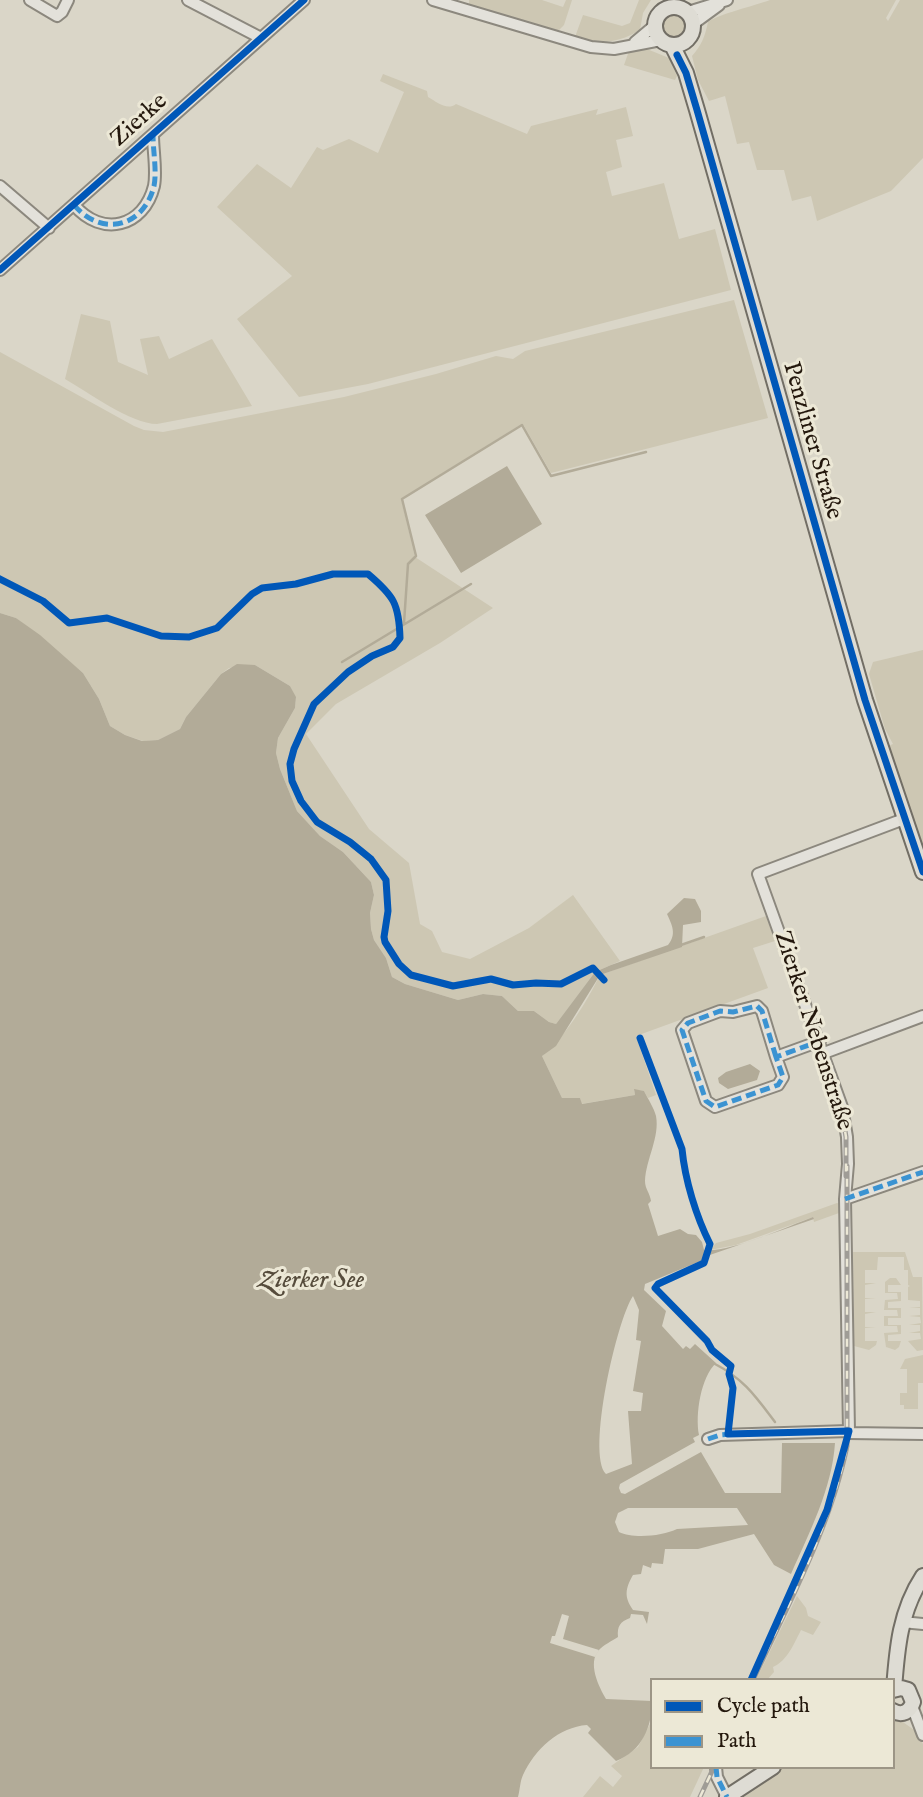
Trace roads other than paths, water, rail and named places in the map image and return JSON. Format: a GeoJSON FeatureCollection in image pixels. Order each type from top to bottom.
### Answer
{"type":"FeatureCollection","features":[{"type":"Feature","properties":{"kind":"main road"},"geometry":{"type":"LineString","coordinates":[[654,26],[661,6],[683,10],[691,35],[673,42]]}},
{"type":"Feature","properties":{"kind":"main road","name":"Penzliner Straße"},"geometry":{"type":"LineString","coordinates":[[654,26],[673,42],[686,73],[858,677],[923,872]]}},
{"type":"Feature","properties":{"kind":"main road"},"geometry":{"type":"LineString","coordinates":[[905,1699],[897,1644],[911,1598],[923,1576]]}},
{"type":"Feature","properties":{"kind":"main road"},"geometry":{"type":"LineString","coordinates":[[727,1797],[770,1769]]}},
{"type":"Feature","properties":{"kind":"street"},"geometry":{"type":"LineString","coordinates":[[30,0],[57,16],[68,0]]}},
{"type":"Feature","properties":{"kind":"street"},"geometry":{"type":"LineString","coordinates":[[188,0],[261,38]]}},
{"type":"Feature","properties":{"kind":"street","name":"Zierke"},"geometry":{"type":"LineString","coordinates":[[0,270],[304,0]]}},
{"type":"Feature","properties":{"kind":"street"},"geometry":{"type":"LineString","coordinates":[[433,0],[591,47],[614,49],[629,45],[673,42]]}},
{"type":"Feature","properties":{"kind":"street"},"geometry":{"type":"LineString","coordinates":[[683,10],[726,0]]}},
{"type":"Feature","properties":{"kind":"street"},"geometry":{"type":"LineString","coordinates":[[629,45],[654,26]]}},
{"type":"Feature","properties":{"kind":"street","name":"Zierke"},"geometry":{"type":"LineString","coordinates":[[74,205],[87,218],[103,224],[116,225],[139,214],[146,206],[155,184],[153,135]]}},
{"type":"Feature","properties":{"kind":"street"},"geometry":{"type":"LineString","coordinates":[[0,186],[49,228]]}},
{"type":"Feature","properties":{"kind":"street","name":"Zierker Nebenstraße"},"geometry":{"type":"LineString","coordinates":[[849,1431],[845,1199],[847,1137],[842,1107],[822,1047],[758,874],[904,819]]}},
{"type":"Feature","properties":{"kind":"street"},"geometry":{"type":"LineString","coordinates":[[757,1006],[762,1011],[776,1057],[783,1077],[778,1085],[712,1107],[706,1101],[682,1030],[688,1023],[720,1012],[757,1006]]}},
{"type":"Feature","properties":{"kind":"street"},"geometry":{"type":"LineString","coordinates":[[776,1057],[822,1047],[923,1016]]}},
{"type":"Feature","properties":{"kind":"street"},"geometry":{"type":"LineString","coordinates":[[845,1199],[923,1172]]}},
{"type":"Feature","properties":{"kind":"street"},"geometry":{"type":"LineString","coordinates":[[708,1439],[720,1435],[849,1431],[848,1433],[923,1434]]}},
{"type":"Feature","properties":{"kind":"street"},"geometry":{"type":"LineString","coordinates":[[902,1622],[923,1624]]}},
{"type":"Feature","properties":{"kind":"street"},"geometry":{"type":"LineString","coordinates":[[905,1699],[922,1734]]}},
{"type":"Feature","properties":{"kind":"street"},"geometry":{"type":"LineString","coordinates":[[716,1769],[727,1797]]}},
{"type":"Feature","properties":{"kind":"water"},"geometry":{"type":"Polygon","coordinates":[[[507,466],[542,524],[461,573],[425,515],[507,466]]]}},
{"type":"Feature","properties":{"kind":"water","name":"Zierker See"},"geometry":{"type":"Polygon","coordinates":[[[0,613],[16,618],[40,635],[83,673],[99,699],[110,726],[142,741],[158,740],[180,729],[186,717],[221,674],[237,664],[255,665],[290,686],[296,697],[295,708],[278,738],[276,753],[280,769],[297,811],[320,836],[343,852],[371,882],[374,895],[370,913],[374,940],[386,958],[392,977],[405,984],[458,1000],[483,994],[502,996],[518,1011],[534,1011],[556,1024],[595,972],[668,945],[673,933],[667,914],[684,898],[695,899],[701,911],[701,922],[683,925],[682,947],[600,975],[556,1046],[542,1056],[562,1098],[580,1098],[582,1104],[635,1095],[634,1089],[644,1091],[657,1124],[645,1181],[651,1201],[648,1204],[658,1236],[680,1229],[696,1235],[704,1250],[728,1248],[751,1241],[704,1257],[703,1260],[645,1284],[644,1290],[666,1311],[662,1326],[683,1349],[686,1346],[690,1349],[695,1344],[716,1363],[703,1386],[699,1407],[699,1435],[693,1438],[695,1442],[620,1484],[619,1488],[621,1493],[625,1494],[701,1452],[725,1493],[781,1493],[782,1443],[835,1443],[833,1460],[825,1494],[791,1574],[774,1565],[754,1534],[698,1549],[665,1549],[663,1564],[652,1563],[651,1568],[643,1565],[641,1574],[633,1575],[627,1589],[628,1601],[633,1610],[649,1612],[647,1624],[643,1615],[631,1614],[630,1618],[620,1625],[618,1637],[601,1648],[596,1655],[594,1668],[606,1699],[650,1701],[650,1720],[644,1737],[633,1751],[616,1761],[588,1733],[591,1729],[587,1725],[567,1730],[549,1741],[534,1756],[521,1780],[518,1797],[0,1797],[0,613]],[[633,1296],[619,1331],[606,1386],[600,1441],[601,1462],[606,1474],[632,1464],[628,1411],[641,1411],[643,1393],[633,1391],[641,1341],[636,1340],[639,1310],[633,1296]],[[628,1508],[618,1513],[615,1522],[619,1532],[640,1536],[677,1529],[748,1525],[737,1508],[628,1508]]]}},
{"type":"Feature","properties":{"kind":"water"},"geometry":{"type":"Polygon","coordinates":[[[750,1064],[760,1071],[757,1080],[728,1089],[719,1083],[718,1078],[726,1072],[750,1064]]]}},
{"type":"Feature","properties":{"kind":"water"},"geometry":{"type":"Polygon","coordinates":[[[813,1217],[814,1219],[761,1237],[813,1217]]]}},
{"type":"Feature","properties":{"kind":"waterway"},"geometry":{"type":"LineString","coordinates":[[404,623],[408,564],[416,556],[402,499],[522,425],[551,476],[646,452]]}},
{"type":"Feature","properties":{"kind":"waterway"},"geometry":{"type":"LineString","coordinates":[[342,662],[471,584]]}},
{"type":"Feature","properties":{"kind":"waterway"},"geometry":{"type":"LineString","coordinates":[[681,945],[704,937]]}},
{"type":"Feature","properties":{"kind":"waterway"},"geometry":{"type":"LineString","coordinates":[[715,1364],[742,1382],[775,1422]]}},
{"type":"Feature","properties":{"kind":"railway"},"geometry":{"type":"LineString","coordinates":[[840,1100],[846,1137],[846,1176]]}},
{"type":"Feature","properties":{"kind":"railway"},"geometry":{"type":"LineString","coordinates":[[754,1678],[819,1536],[840,1477],[847,1446],[847,1166]]}},
{"type":"Feature","properties":{"kind":"railway"},"geometry":{"type":"LineString","coordinates":[[700,1797],[713,1769]]}}]}
